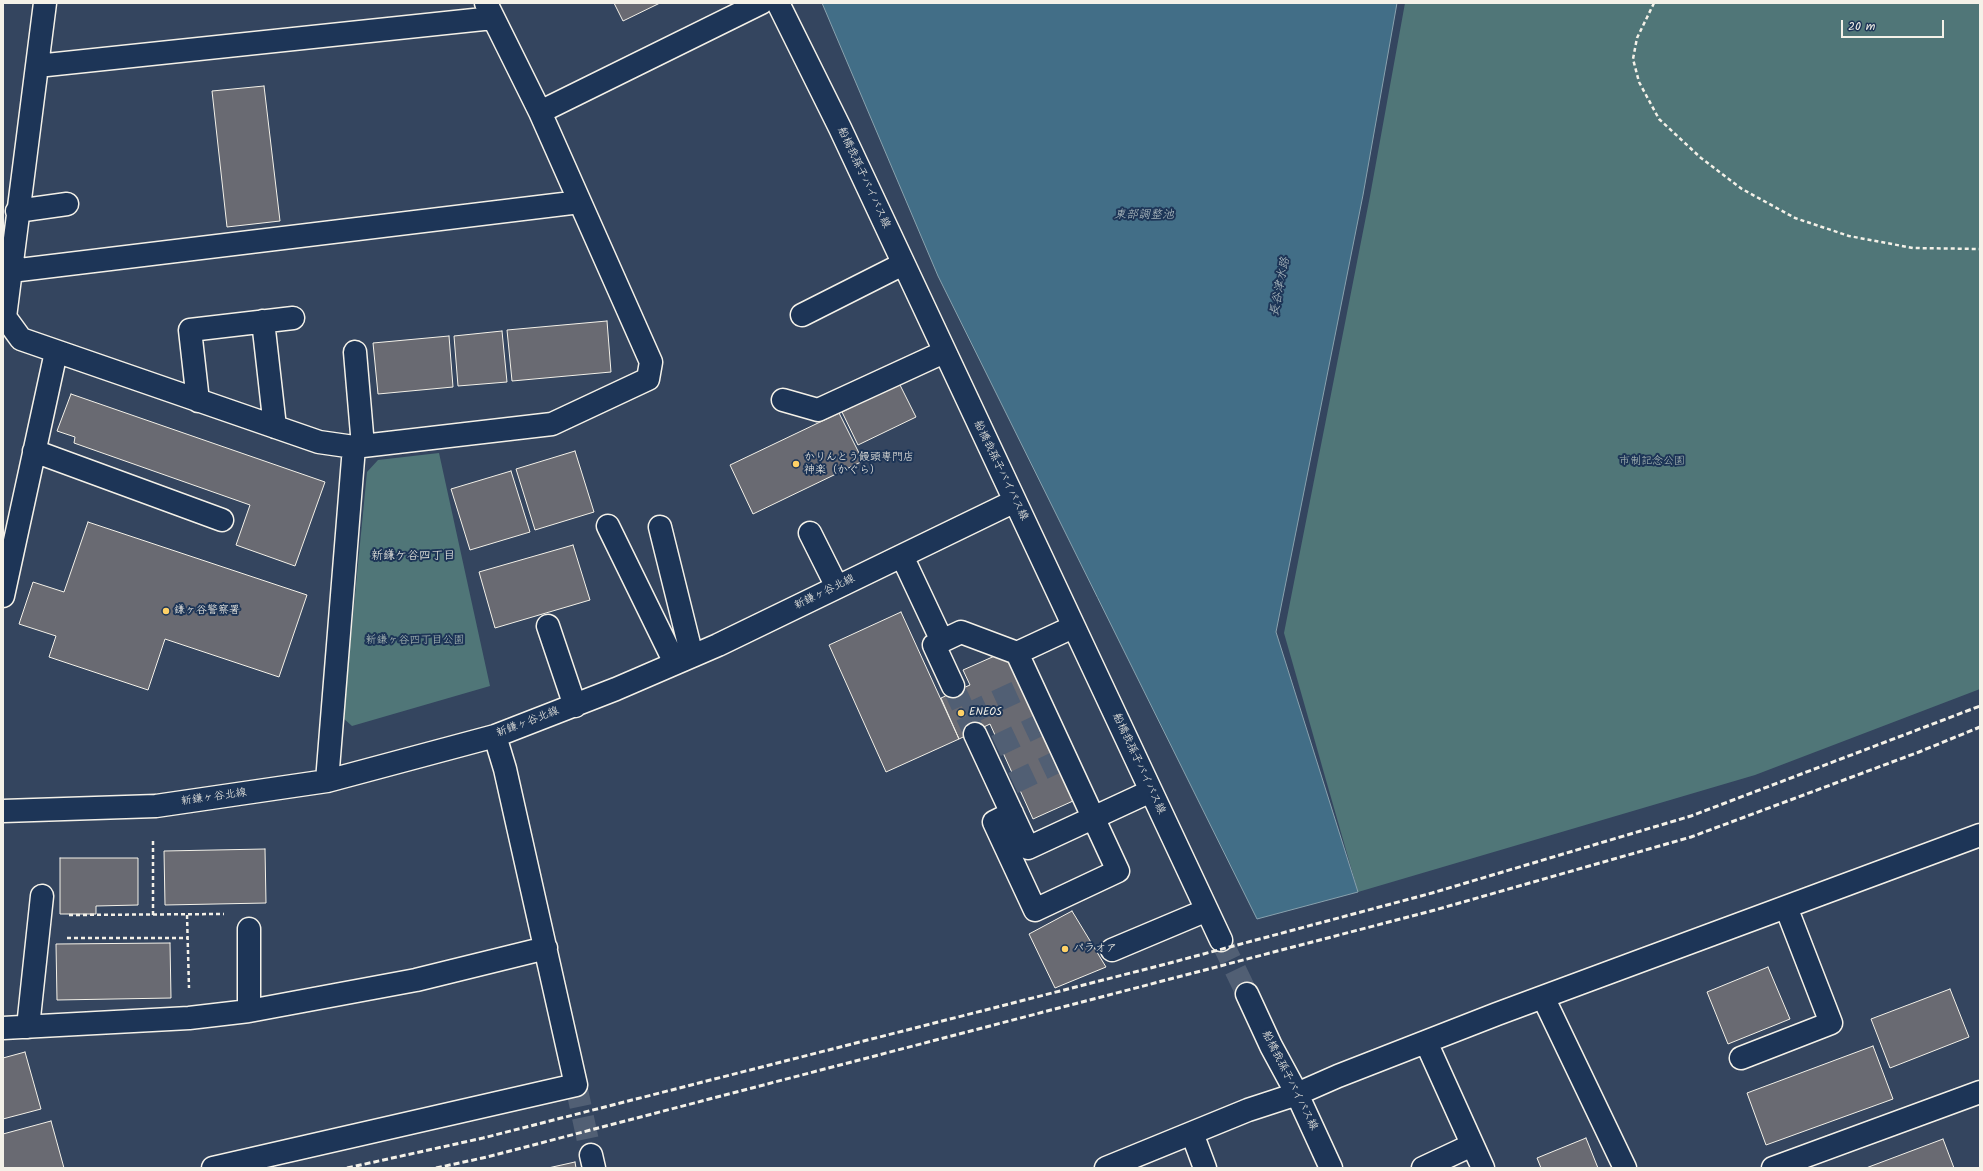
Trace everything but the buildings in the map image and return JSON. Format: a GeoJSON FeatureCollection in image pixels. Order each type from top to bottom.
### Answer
{"type":"FeatureCollection","features":[{"type":"Feature","properties":{"kind":"street"},"geometry":{"type":"LineString","coordinates":[[36,66],[489,11],[540,112],[651,362],[648,379],[552,424],[358,447],[319,442],[56,352],[11,335],[5,317],[18,211],[12,186],[36,66],[45,3]]}},
{"type":"Feature","properties":{"kind":"street"},"geometry":{"type":"LineString","coordinates":[[540,112],[761,3]]}},
{"type":"Feature","properties":{"kind":"street","name":"船橋我孫子バイパス線"},"geometry":{"type":"LineString","coordinates":[[778,3],[840,128],[1221,940]]}},
{"type":"Feature","properties":{"kind":"street"},"geometry":{"type":"LineString","coordinates":[[11,271],[580,202]]}},
{"type":"Feature","properties":{"kind":"street"},"geometry":{"type":"LineString","coordinates":[[18,211],[67,204]]}},
{"type":"Feature","properties":{"kind":"street"},"geometry":{"type":"LineString","coordinates":[[802,315],[903,264]]}},
{"type":"Feature","properties":{"kind":"street"},"geometry":{"type":"LineString","coordinates":[[198,400],[190,330],[293,318]]}},
{"type":"Feature","properties":{"kind":"street"},"geometry":{"type":"LineString","coordinates":[[263,321],[275,427]]}},
{"type":"Feature","properties":{"kind":"street"},"geometry":{"type":"LineString","coordinates":[[3,596],[56,352]]}},
{"type":"Feature","properties":{"kind":"street"},"geometry":{"type":"LineString","coordinates":[[327,781],[358,447],[355,352]]}},
{"type":"Feature","properties":{"kind":"street"},"geometry":{"type":"LineString","coordinates":[[783,400],[818,410],[944,352]]}},
{"type":"Feature","properties":{"kind":"street"},"geometry":{"type":"LineString","coordinates":[[34,451],[222,520]]}},
{"type":"Feature","properties":{"kind":"street","name":"新鎌ヶ谷北線"},"geometry":{"type":"LineString","coordinates":[[3,811],[156,806],[327,781],[495,736],[575,706],[684,660],[1015,501]]}},
{"type":"Feature","properties":{"kind":"street"},"geometry":{"type":"LineString","coordinates":[[608,526],[684,660]]}},
{"type":"Feature","properties":{"kind":"street"},"geometry":{"type":"LineString","coordinates":[[660,528],[684,660]]}},
{"type":"Feature","properties":{"kind":"street"},"geometry":{"type":"LineString","coordinates":[[810,533],[837,587]]}},
{"type":"Feature","properties":{"kind":"street"},"geometry":{"type":"LineString","coordinates":[[902,556],[942,641]]}},
{"type":"Feature","properties":{"kind":"street"},"geometry":{"type":"LineString","coordinates":[[548,626],[575,706]]}},
{"type":"Feature","properties":{"kind":"street"},"geometry":{"type":"LineString","coordinates":[[953,686],[934,645],[942,641],[961,632],[1017,653],[1074,627]]}},
{"type":"Feature","properties":{"kind":"street"},"geometry":{"type":"LineString","coordinates":[[1012,813],[994,822],[1034,910],[1118,871],[1094,818],[1063,760],[1045,722],[1029,687],[1017,653]]}},
{"type":"Feature","properties":{"kind":"street"},"geometry":{"type":"LineString","coordinates":[[213,1168],[576,1085],[505,769],[495,736]]}},
{"type":"Feature","properties":{"kind":"street"},"geometry":{"type":"LineString","coordinates":[[985,744],[1007,786],[1012,813],[1028,848],[1151,791]]}},
{"type":"Feature","properties":{"kind":"street"},"geometry":{"type":"LineString","coordinates":[[1106,1168],[1248,1110],[1297,1094],[1543,997],[1980,835]]}},
{"type":"Feature","properties":{"kind":"street"},"geometry":{"type":"LineString","coordinates":[[28,1027],[42,896]]}},
{"type":"Feature","properties":{"kind":"street"},"geometry":{"type":"LineString","coordinates":[[1741,1058],[1831,1023],[1786,907]]}},
{"type":"Feature","properties":{"kind":"street"},"geometry":{"type":"LineString","coordinates":[[1112,950],[1207,910]]}},
{"type":"Feature","properties":{"kind":"street"},"geometry":{"type":"LineString","coordinates":[[248,929],[249,1011]]}},
{"type":"Feature","properties":{"kind":"street"},"geometry":{"type":"LineString","coordinates":[[3,1028],[189,1018],[249,1011],[416,980],[546,948]]}},
{"type":"Feature","properties":{"kind":"street","name":"船橋我孫子バイパス線"},"geometry":{"type":"LineString","coordinates":[[1246,994],[1271,1046],[1297,1094],[1331,1168]]}},
{"type":"Feature","properties":{"kind":"street"},"geometry":{"type":"LineString","coordinates":[[1543,997],[1625,1168]]}},
{"type":"Feature","properties":{"kind":"street"},"geometry":{"type":"LineString","coordinates":[[1426,1042],[1482,1168]]}},
{"type":"Feature","properties":{"kind":"street"},"geometry":{"type":"LineString","coordinates":[[1773,1168],[1980,1092]]}},
{"type":"Feature","properties":{"kind":"street"},"geometry":{"type":"LineString","coordinates":[[1192,1133],[1205,1168]]}},
{"type":"Feature","properties":{"kind":"street"},"geometry":{"type":"LineString","coordinates":[[1424,1168],[1472,1145]]}},
{"type":"Feature","properties":{"kind":"path"},"geometry":{"type":"LineString","coordinates":[[1654,3],[1637,38],[1633,59],[1639,82],[1659,119],[1701,158],[1742,189],[1795,218],[1849,236],[1913,248],[1980,249]]}},
{"type":"Feature","properties":{"kind":"path"},"geometry":{"type":"LineString","coordinates":[[153,841],[153,915]]}},
{"type":"Feature","properties":{"kind":"path"},"geometry":{"type":"LineString","coordinates":[[67,915],[248,914],[248,929]]}},
{"type":"Feature","properties":{"kind":"path"},"geometry":{"type":"LineString","coordinates":[[187,915],[189,1018]]}},
{"type":"Feature","properties":{"kind":"path"},"geometry":{"type":"LineString","coordinates":[[67,931],[67,939],[187,938]]}},
{"type":"Feature","properties":{"kind":"green space","name":"市制記念公園"},"geometry":{"type":"Polygon","coordinates":[[[1405,3],[1980,3],[1980,689],[1755,775],[1358,892],[1284,633],[1370,196],[1405,3]]]}},
{"type":"Feature","properties":{"kind":"green space","name":"新鎌ヶ谷四丁目公園"},"geometry":{"type":"Polygon","coordinates":[[[439,453],[490,686],[352,726],[343,718],[367,472],[378,460],[439,453]]]}},
{"type":"Feature","properties":{"kind":"water","name":"東部調整池"},"geometry":{"type":"Polygon","coordinates":[[[822,3],[1397,3],[1363,195],[1276,632],[1358,892],[1257,919],[938,276],[822,3]]]}},
{"type":"Feature","properties":{"kind":"tunnel"},"geometry":{"type":"LineString","coordinates":[[953,686],[972,728]]}},
{"type":"Feature","properties":{"kind":"tunnel"},"geometry":{"type":"LineString","coordinates":[[966,715],[1025,688]]}},
{"type":"Feature","properties":{"kind":"tunnel"},"geometry":{"type":"LineString","coordinates":[[996,746],[1042,724]]}},
{"type":"Feature","properties":{"kind":"tunnel"},"geometry":{"type":"LineString","coordinates":[[1013,783],[1059,761]]}},
{"type":"Feature","properties":{"kind":"tunnel"},"geometry":{"type":"LineString","coordinates":[[1221,940],[1247,994]]}},
{"type":"Feature","properties":{"kind":"tunnel"},"geometry":{"type":"LineString","coordinates":[[576,1085],[591,1155]]}},
{"type":"Feature","properties":{"kind":"railway"},"geometry":{"type":"LineString","coordinates":[[347,1168],[483,1138],[1166,964],[1432,893],[1691,816],[1980,706]]}},
{"type":"Feature","properties":{"kind":"railway"},"geometry":{"type":"LineString","coordinates":[[436,1168],[487,1157],[1435,910],[1691,837],[1919,752],[1980,727]]}},
{"type":"Feature","properties":{"kind":"place","name":"かりんとう饅頭専門店 神楽（かぐら）"},"geometry":{"type":"Point","coordinates":[796,464]}},
{"type":"Feature","properties":{"kind":"place","name":"鎌ヶ谷警察署"},"geometry":{"type":"Point","coordinates":[166,611]}},
{"type":"Feature","properties":{"kind":"place","name":"ENEOS"},"geometry":{"type":"Point","coordinates":[961,713]}},
{"type":"Feature","properties":{"kind":"place","name":"パラオア"},"geometry":{"type":"Point","coordinates":[1065,949]}},
{"type":"Feature","properties":{"kind":"district","name":"新鎌ケ谷四丁目"},"geometry":{"type":"Point","coordinates":[413,557]}},
{"type":"Feature","properties":{"kind":"water label","name":"長谷津水路"},"geometry":{"type":"Point","coordinates":[1281,287]}}]}
